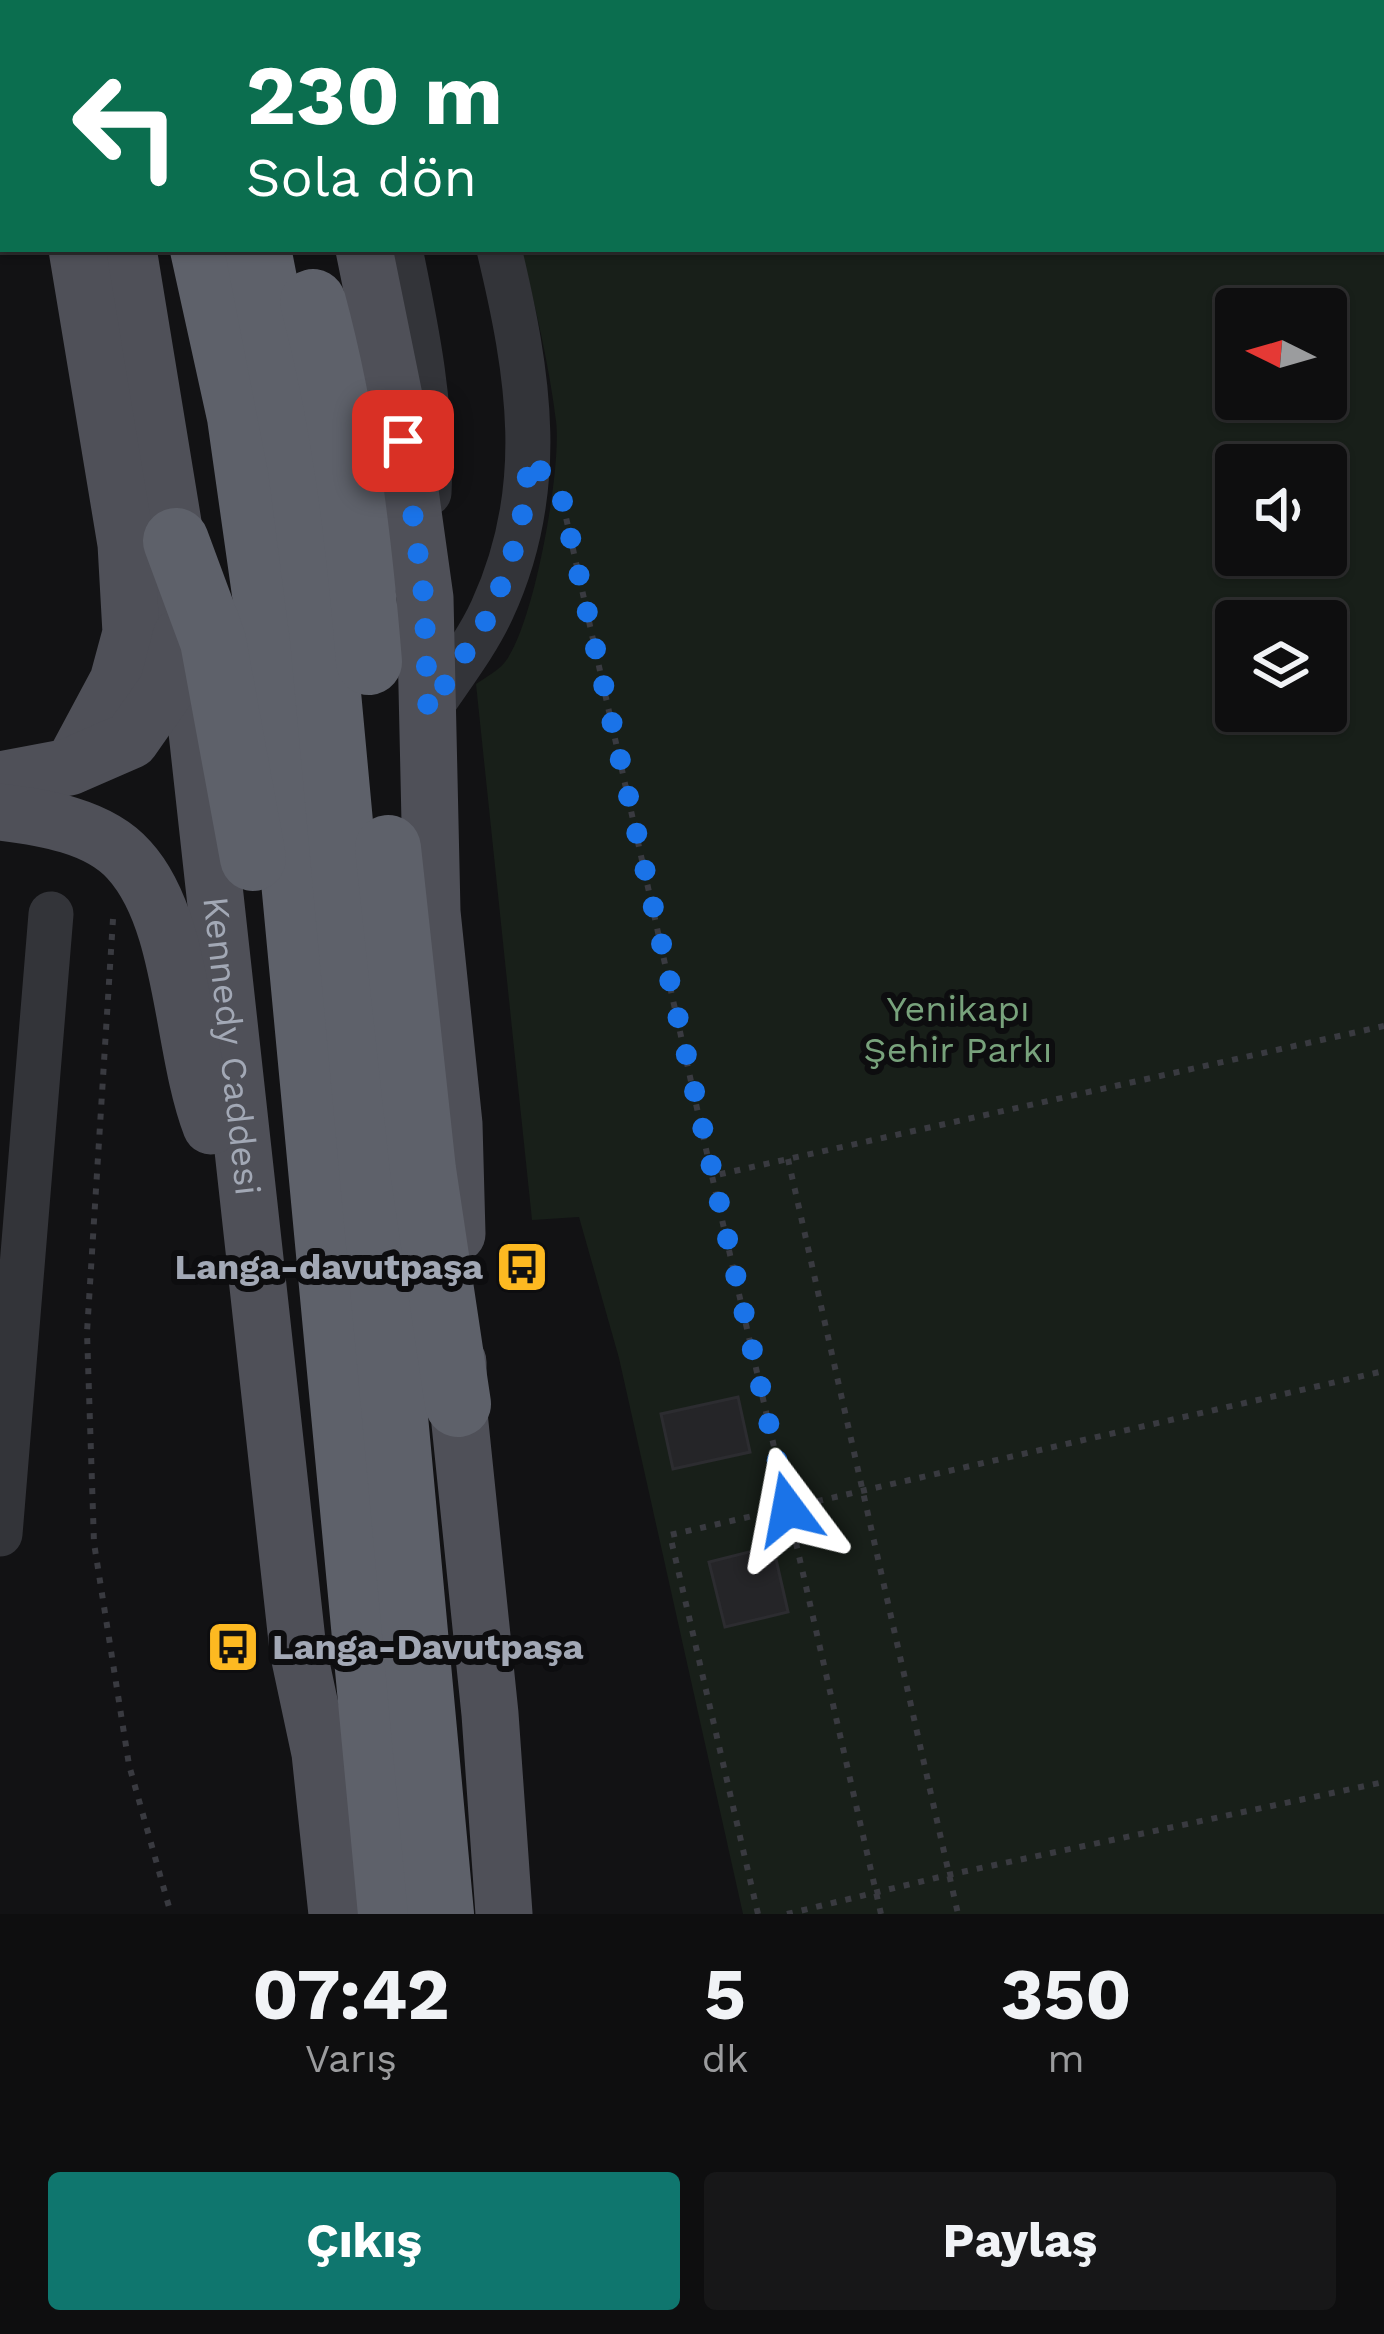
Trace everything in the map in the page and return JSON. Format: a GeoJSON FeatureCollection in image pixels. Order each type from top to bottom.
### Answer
{"type":"FeatureCollection","features":[{"type":"Feature","properties":{"kind":"highway"},"geometry":{"type":"LineString","coordinates":[[204,252],[240,417],[257,527],[391,1914]]}},
{"type":"Feature","properties":{"kind":"highway"},"geometry":{"type":"LineString","coordinates":[[259,252],[301,469],[320,620],[441,1914]]}},
{"type":"Feature","properties":{"kind":"highway"},"geometry":{"type":"LineString","coordinates":[[300,252],[339,413],[357,525],[423,1170],[458,1404]]}},
{"type":"Feature","properties":{"kind":"highway"},"geometry":{"type":"LineString","coordinates":[[176,541],[213,641],[290,1077],[326,1207]]}},
{"type":"Feature","properties":{"kind":"main road"},"geometry":{"type":"LineString","coordinates":[[73,765],[118,681],[131,633],[126,544],[77,252]]}},
{"type":"Feature","properties":{"kind":"main road","name":"Kennedy Caddesi"},"geometry":{"type":"LineString","coordinates":[[128,252],[176,541],[298,1650],[320,1753],[337,1914]]}},
{"type":"Feature","properties":{"kind":"main road"},"geometry":{"type":"LineString","coordinates":[[365,252],[403,441],[424,598],[433,913],[454,1124],[458,1404],[490,1714],[504,1914]]}},
{"type":"Feature","properties":{"kind":"main road"},"geometry":{"type":"LineString","coordinates":[[0,780],[73,765],[131,740],[168,687],[184,620]]}},
{"type":"Feature","properties":{"kind":"main road"},"geometry":{"type":"LineString","coordinates":[[0,812],[42,817],[116,849],[152,894],[166,932],[198,1092],[220,1150],[248,1198]]}},
{"type":"Feature","properties":{"kind":"main road"},"geometry":{"type":"LineString","coordinates":[[298,1650],[298,1732],[315,1914]]}},
{"type":"Feature","properties":{"kind":"main road"},"geometry":{"type":"LineString","coordinates":[[490,1714],[526,1818],[539,1914]]}},
{"type":"Feature","properties":{"kind":"street"},"geometry":{"type":"LineString","coordinates":[[401,252],[423,360],[432,443],[424,598]]}},
{"type":"Feature","properties":{"kind":"street"},"geometry":{"type":"LineString","coordinates":[[428,711],[492,611],[520,532],[530,457],[529,402],[500,252]]}},
{"type":"Feature","properties":{"kind":"street"},"geometry":{"type":"LineString","coordinates":[[0,1534],[16,1137],[51,914]]}},
{"type":"Feature","properties":{"kind":"path"},"geometry":{"type":"LineString","coordinates":[[530,457],[562,499],[881,1914]]}},
{"type":"Feature","properties":{"kind":"path"},"geometry":{"type":"LineString","coordinates":[[116,849],[87,1332],[94,1543],[129,1765],[171,1914]]}},
{"type":"Feature","properties":{"kind":"path"},"geometry":{"type":"LineString","coordinates":[[712,1176],[1384,1026]]}},
{"type":"Feature","properties":{"kind":"path"},"geometry":{"type":"LineString","coordinates":[[788,1159],[958,1914]]}},
{"type":"Feature","properties":{"kind":"path"},"geometry":{"type":"LineString","coordinates":[[758,1914],[670,1535],[1384,1371]]}},
{"type":"Feature","properties":{"kind":"path"},"geometry":{"type":"LineString","coordinates":[[787,1914],[1384,1782]]}},
{"type":"Feature","properties":{"kind":"green space","name":"Yenikapı Şehir Parkı"},"geometry":{"type":"Polygon","coordinates":[[[522,252],[1384,252],[1384,1914],[743,1914],[619,1358],[579,1217],[532,1220],[476,684],[502,665],[516,643],[535,582],[555,473],[553,400],[522,252]]]}},
{"type":"Feature","properties":{"kind":"building"},"geometry":{"type":"Polygon","coordinates":[[[738,1397],[750,1452],[673,1469],[661,1414],[738,1397]]]}},
{"type":"Feature","properties":{"kind":"building"},"geometry":{"type":"Polygon","coordinates":[[[773,1546],[788,1612],[725,1627],[709,1562],[773,1546]]]}},
{"type":"Feature","properties":{"kind":"place","name":"Langa-davutpaşa"},"geometry":{"type":"Point","coordinates":[522,1267]}},
{"type":"Feature","properties":{"kind":"place","name":"Langa-Davutpaşa"},"geometry":{"type":"Point","coordinates":[233,1647]}},
{"type":"Feature","properties":{"kind":"route"},"geometry":{"type":"LineString","coordinates":[[403,441],[424,598],[428,711],[492,611],[520,532],[530,457],[562,499],[788,1509]]}}]}
